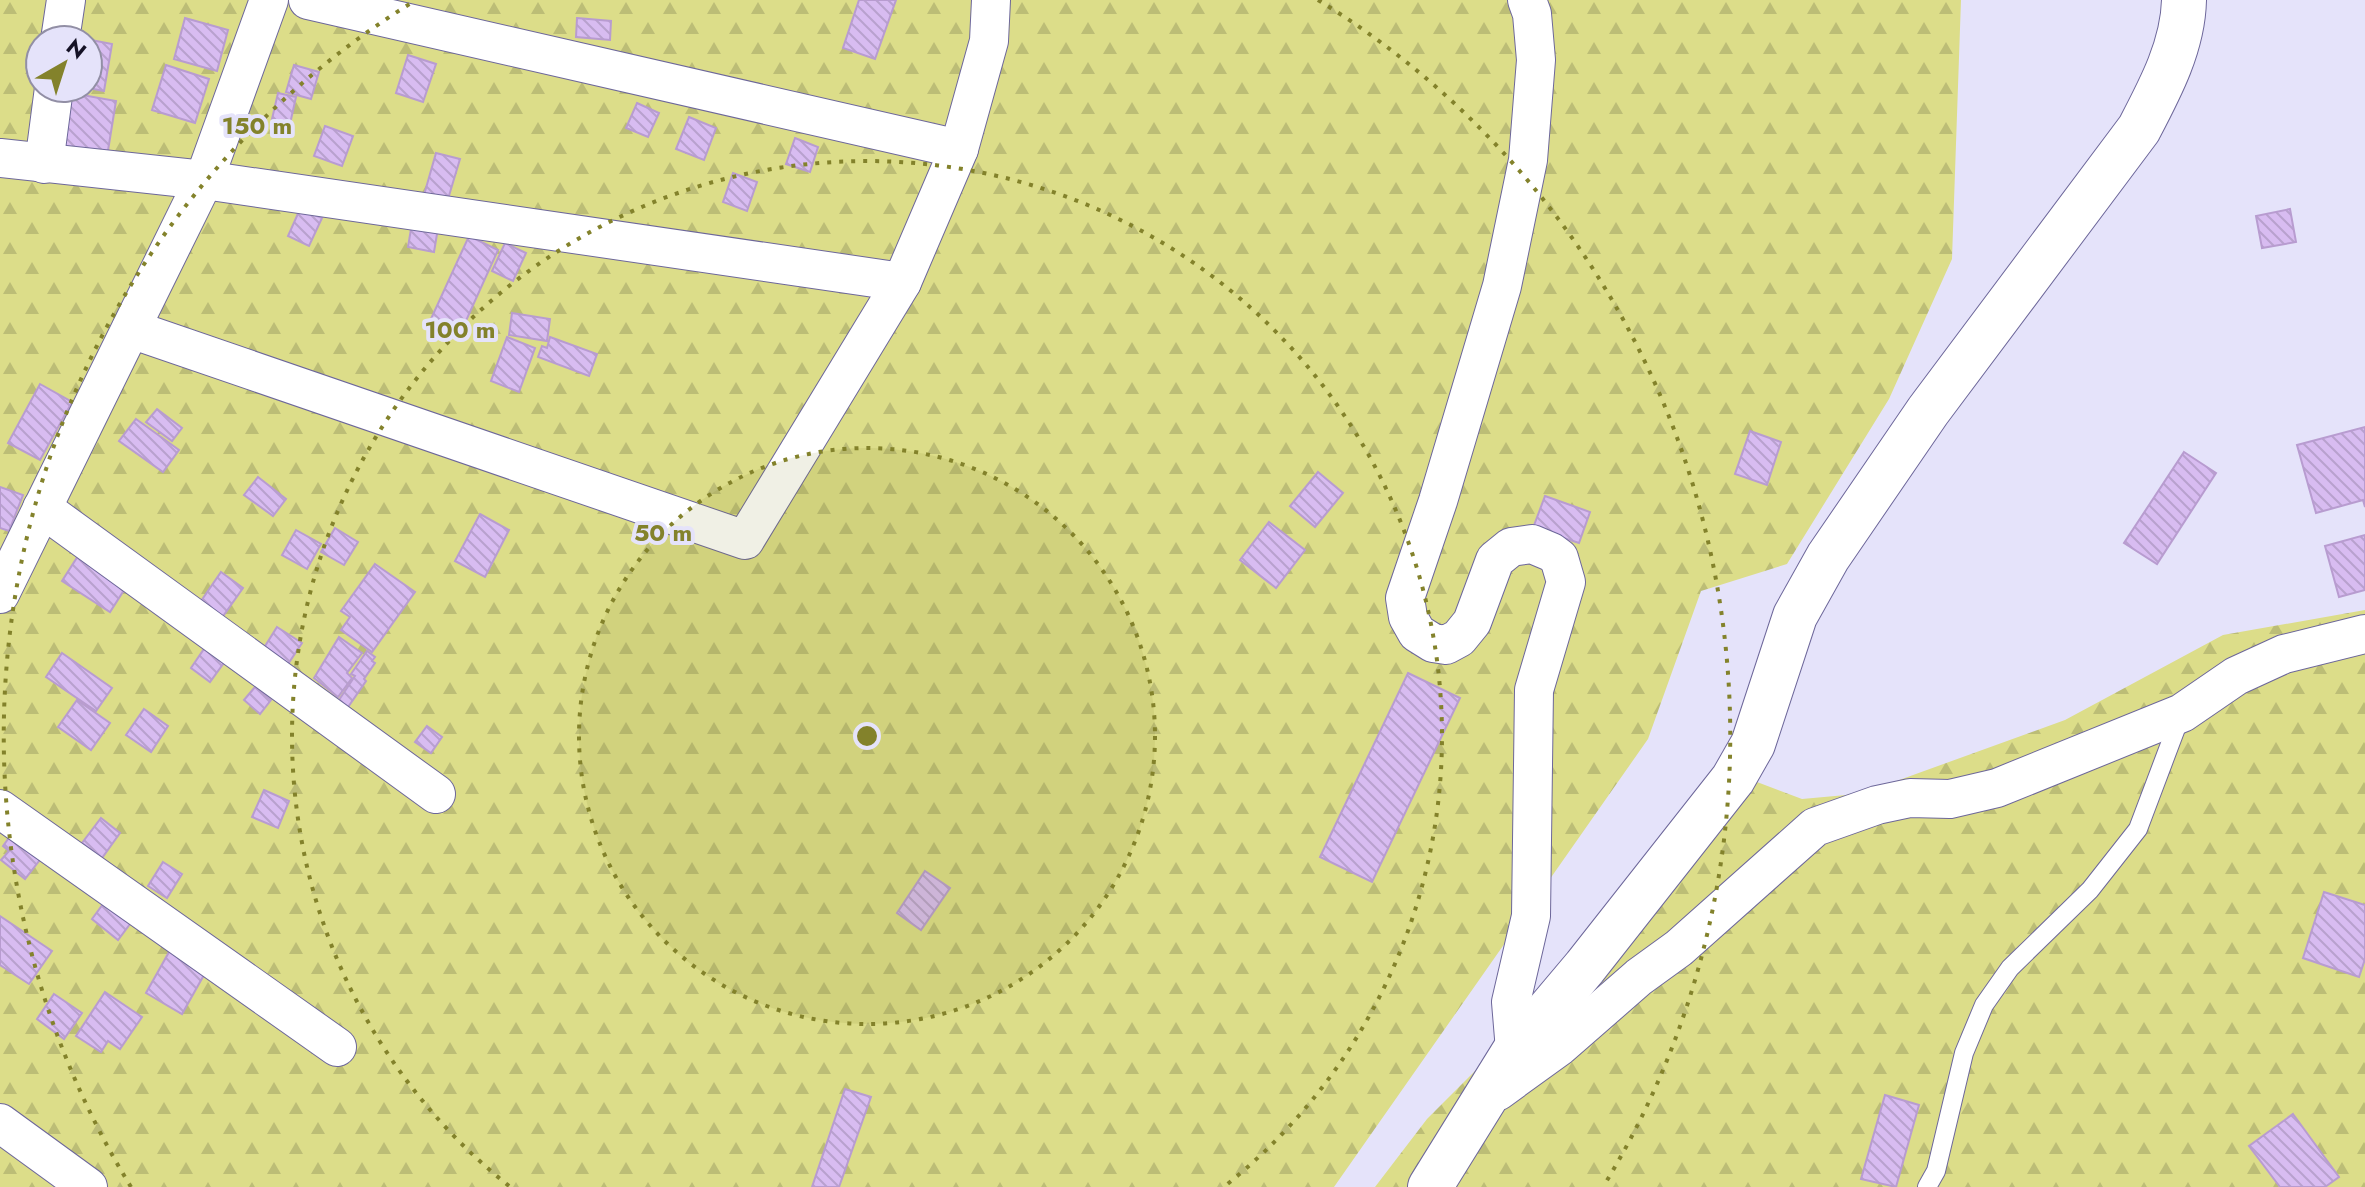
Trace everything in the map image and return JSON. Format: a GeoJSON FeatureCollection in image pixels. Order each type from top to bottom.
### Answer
{"type":"FeatureCollection","features":[{"type":"Feature","properties":{"kind":"street"},"geometry":{"type":"LineString","coordinates":[[62,24],[66,0]]}},
{"type":"Feature","properties":{"kind":"street"},"geometry":{"type":"LineString","coordinates":[[0,594],[204,180],[269,0]]}},
{"type":"Feature","properties":{"kind":"street"},"geometry":{"type":"LineString","coordinates":[[308,0],[959,149]]}},
{"type":"Feature","properties":{"kind":"street"},"geometry":{"type":"LineString","coordinates":[[131,329],[745,540],[902,282],[959,149],[989,41],[991,0]]}},
{"type":"Feature","properties":{"kind":"street"},"geometry":{"type":"LineString","coordinates":[[1515,1050],[1511,1002],[1531,916],[1534,690],[1566,582],[1559,558],[1551,552],[1532,544],[1511,547],[1495,560],[1472,622],[1459,638],[1446,645],[1433,643],[1417,633],[1408,617],[1405,598],[1438,501],[1505,272],[1529,145],[1536,60],[1532,14],[1527,0]]}},
{"type":"Feature","properties":{"kind":"street"},"geometry":{"type":"LineString","coordinates":[[1430,1187],[1515,1050],[1585,967],[1733,779],[1753,744],[1795,616],[1828,557],[1928,411],[2139,129],[2166,78],[2184,15],[2184,0]]}},
{"type":"Feature","properties":{"kind":"street"},"geometry":{"type":"LineString","coordinates":[[44,164],[52,104]]}},
{"type":"Feature","properties":{"kind":"street"},"geometry":{"type":"LineString","coordinates":[[0,158],[204,180],[902,282]]}},
{"type":"Feature","properties":{"kind":"street"},"geometry":{"type":"LineString","coordinates":[[42,508],[436,794]]}},
{"type":"Feature","properties":{"kind":"street"},"geometry":{"type":"LineString","coordinates":[[1483,1102],[1560,1046],[1639,977],[1679,948],[1815,827],[1877,805],[1910,798],[1950,799],[1997,788],[2182,713],[2236,676],[2284,654],[2365,634]]}},
{"type":"Feature","properties":{"kind":"street"},"geometry":{"type":"LineString","coordinates":[[0,809],[337,1047]]}},
{"type":"Feature","properties":{"kind":"street"},"geometry":{"type":"LineString","coordinates":[[0,1123],[88,1187]]}},
{"type":"Feature","properties":{"kind":"lane"},"geometry":{"type":"LineString","coordinates":[[1927,1187],[1936,1171],[1964,1053],[1984,1005],[2010,968],[2090,890],[2138,829],[2182,713]]}},
{"type":"Feature","properties":{"kind":"green space"},"geometry":{"type":"Polygon","coordinates":[[[0,0],[1961,0],[1952,259],[1889,399],[1787,564],[1701,591],[1648,739],[1334,1187],[0,1187],[0,0]]]}},
{"type":"Feature","properties":{"kind":"green space"},"geometry":{"type":"Polygon","coordinates":[[[2365,610],[2365,1187],[1375,1187],[1427,1119],[1482,1064],[1736,774],[1802,799],[1846,795],[1891,783],[2065,720],[2223,635],[2365,610]]]}},
{"type":"Feature","properties":{"kind":"building"},"geometry":{"type":"Polygon","coordinates":[[[859,0],[896,0],[875,59],[843,48],[859,0]]]}},
{"type":"Feature","properties":{"kind":"building"},"geometry":{"type":"Polygon","coordinates":[[[185,18],[228,30],[217,71],[174,59],[185,18]]]}},
{"type":"Feature","properties":{"kind":"building"},"geometry":{"type":"Polygon","coordinates":[[[577,18],[611,21],[610,40],[576,37],[577,18]]]}},
{"type":"Feature","properties":{"kind":"building"},"geometry":{"type":"Polygon","coordinates":[[[104,42],[112,44],[104,91],[104,42]]]}},
{"type":"Feature","properties":{"kind":"building"},"geometry":{"type":"Polygon","coordinates":[[[408,55],[436,64],[423,102],[396,93],[408,55]]]}},
{"type":"Feature","properties":{"kind":"building"},"geometry":{"type":"Polygon","coordinates":[[[166,65],[209,79],[195,123],[152,110],[166,65]]]}},
{"type":"Feature","properties":{"kind":"building"},"geometry":{"type":"Polygon","coordinates":[[[294,65],[319,72],[311,99],[286,92],[294,65]]]}},
{"type":"Feature","properties":{"kind":"building"},"geometry":{"type":"Polygon","coordinates":[[[278,93],[296,97],[290,124],[272,119],[278,93]]]}},
{"type":"Feature","properties":{"kind":"building"},"geometry":{"type":"Polygon","coordinates":[[[104,99],[116,101],[106,163],[60,154],[69,104],[104,104],[104,99]]]}},
{"type":"Feature","properties":{"kind":"building"},"geometry":{"type":"Polygon","coordinates":[[[637,103],[659,113],[648,137],[626,128],[637,103]]]}},
{"type":"Feature","properties":{"kind":"building"},"geometry":{"type":"Polygon","coordinates":[[[689,117],[716,128],[704,160],[676,149],[689,117]]]}},
{"type":"Feature","properties":{"kind":"building"},"geometry":{"type":"Polygon","coordinates":[[[325,126],[353,136],[342,166],[314,156],[325,126]]]}},
{"type":"Feature","properties":{"kind":"building"},"geometry":{"type":"Polygon","coordinates":[[[795,138],[818,147],[810,172],[786,164],[795,138]]]}},
{"type":"Feature","properties":{"kind":"building"},"geometry":{"type":"Polygon","coordinates":[[[436,153],[460,159],[445,209],[422,202],[436,153]]]}},
{"type":"Feature","properties":{"kind":"building"},"geometry":{"type":"Polygon","coordinates":[[[733,173],[757,182],[747,211],[723,202],[733,173]]]}},
{"type":"Feature","properties":{"kind":"building"},"geometry":{"type":"Polygon","coordinates":[[[300,209],[322,218],[309,246],[288,236],[300,209]]]}},
{"type":"Feature","properties":{"kind":"building"},"geometry":{"type":"Polygon","coordinates":[[[2290,209],[2296,242],[2262,248],[2256,216],[2290,209]]]}},
{"type":"Feature","properties":{"kind":"building"},"geometry":{"type":"Polygon","coordinates":[[[412,223],[438,228],[434,252],[408,247],[412,223]]]}},
{"type":"Feature","properties":{"kind":"building"},"geometry":{"type":"Polygon","coordinates":[[[469,236],[498,250],[460,334],[430,321],[469,236]]]}},
{"type":"Feature","properties":{"kind":"building"},"geometry":{"type":"Polygon","coordinates":[[[505,243],[526,253],[513,281],[492,271],[505,243]]]}},
{"type":"Feature","properties":{"kind":"building"},"geometry":{"type":"Polygon","coordinates":[[[512,313],[550,319],[547,341],[509,335],[512,313]]]}},
{"type":"Feature","properties":{"kind":"building"},"geometry":{"type":"Polygon","coordinates":[[[507,337],[535,348],[519,392],[491,381],[507,337]]]}},
{"type":"Feature","properties":{"kind":"building"},"geometry":{"type":"Polygon","coordinates":[[[550,337],[597,354],[589,376],[538,357],[542,346],[547,348],[550,337]]]}},
{"type":"Feature","properties":{"kind":"building"},"geometry":{"type":"Polygon","coordinates":[[[40,384],[72,402],[40,460],[8,443],[40,384]]]}},
{"type":"Feature","properties":{"kind":"building"},"geometry":{"type":"Polygon","coordinates":[[[157,409],[182,428],[172,441],[146,422],[157,409]]]}},
{"type":"Feature","properties":{"kind":"building"},"geometry":{"type":"Polygon","coordinates":[[[136,419],[179,450],[163,472],[119,441],[136,419]]]}},
{"type":"Feature","properties":{"kind":"building"},"geometry":{"type":"Polygon","coordinates":[[[2365,427],[2365,507],[2363,500],[2316,513],[2297,445],[2365,427]]]}},
{"type":"Feature","properties":{"kind":"building"},"geometry":{"type":"Polygon","coordinates":[[[1750,431],[1781,442],[1767,485],[1735,474],[1750,431]]]}},
{"type":"Feature","properties":{"kind":"building"},"geometry":{"type":"Polygon","coordinates":[[[2184,452],[2216,473],[2157,564],[2124,543],[2184,452]]]}},
{"type":"Feature","properties":{"kind":"building"},"geometry":{"type":"Polygon","coordinates":[[[1318,472],[1343,493],[1315,527],[1290,506],[1318,472]]]}},
{"type":"Feature","properties":{"kind":"building"},"geometry":{"type":"Polygon","coordinates":[[[258,477],[286,499],[273,516],[244,495],[258,477]]]}},
{"type":"Feature","properties":{"kind":"building"},"geometry":{"type":"Polygon","coordinates":[[[0,487],[23,495],[9,531],[0,528],[0,487]]]}},
{"type":"Feature","properties":{"kind":"building"},"geometry":{"type":"Polygon","coordinates":[[[1545,496],[1590,512],[1579,543],[1533,528],[1545,496]]]}},
{"type":"Feature","properties":{"kind":"building"},"geometry":{"type":"Polygon","coordinates":[[[480,514],[509,530],[485,577],[455,561],[480,514]]]}},
{"type":"Feature","properties":{"kind":"building"},"geometry":{"type":"Polygon","coordinates":[[[1269,522],[1305,550],[1276,588],[1240,560],[1269,522]]]}},
{"type":"Feature","properties":{"kind":"building"},"geometry":{"type":"Polygon","coordinates":[[[335,528],[358,542],[344,565],[321,552],[335,528]]]}},
{"type":"Feature","properties":{"kind":"building"},"geometry":{"type":"Polygon","coordinates":[[[296,530],[321,544],[307,569],[282,555],[296,530]]]}},
{"type":"Feature","properties":{"kind":"building"},"geometry":{"type":"Polygon","coordinates":[[[2365,535],[2365,590],[2339,597],[2325,546],[2365,535]]]}},
{"type":"Feature","properties":{"kind":"building"},"geometry":{"type":"Polygon","coordinates":[[[78,556],[126,587],[110,612],[62,581],[78,556]]]}},
{"type":"Feature","properties":{"kind":"building"},"geometry":{"type":"Polygon","coordinates":[[[375,564],[415,592],[372,652],[341,630],[350,617],[341,611],[375,564]]]}},
{"type":"Feature","properties":{"kind":"building"},"geometry":{"type":"Polygon","coordinates":[[[221,572],[243,588],[221,619],[199,604],[221,572]]]}},
{"type":"Feature","properties":{"kind":"building"},"geometry":{"type":"Polygon","coordinates":[[[277,627],[302,643],[286,667],[262,651],[277,627]]]}},
{"type":"Feature","properties":{"kind":"building"},"geometry":{"type":"Polygon","coordinates":[[[339,637],[362,653],[347,673],[352,678],[338,697],[314,678],[339,637]]]}},
{"type":"Feature","properties":{"kind":"building"},"geometry":{"type":"Polygon","coordinates":[[[206,646],[226,660],[210,682],[191,668],[206,646]]]}},
{"type":"Feature","properties":{"kind":"building"},"geometry":{"type":"Polygon","coordinates":[[[367,651],[375,657],[372,661],[375,663],[346,710],[337,703],[367,651]]]}},
{"type":"Feature","properties":{"kind":"building"},"geometry":{"type":"Polygon","coordinates":[[[62,653],[112,688],[96,711],[46,677],[62,653]]]}},
{"type":"Feature","properties":{"kind":"building"},"geometry":{"type":"Polygon","coordinates":[[[1408,673],[1460,698],[1372,882],[1320,857],[1408,673]]]}},
{"type":"Feature","properties":{"kind":"building"},"geometry":{"type":"Polygon","coordinates":[[[255,687],[271,700],[260,714],[244,700],[255,687]]]}},
{"type":"Feature","properties":{"kind":"building"},"geometry":{"type":"Polygon","coordinates":[[[77,700],[110,723],[91,750],[58,727],[77,700]]]}},
{"type":"Feature","properties":{"kind":"building"},"geometry":{"type":"Polygon","coordinates":[[[144,709],[168,726],[151,752],[126,735],[144,709]]]}},
{"type":"Feature","properties":{"kind":"building"},"geometry":{"type":"Polygon","coordinates":[[[427,726],[442,737],[431,753],[415,742],[427,726]]]}},
{"type":"Feature","properties":{"kind":"building"},"geometry":{"type":"Polygon","coordinates":[[[264,790],[289,801],[278,828],[252,817],[264,790]]]}},
{"type":"Feature","properties":{"kind":"building"},"geometry":{"type":"Polygon","coordinates":[[[101,818],[120,833],[102,858],[82,843],[101,818]]]}},
{"type":"Feature","properties":{"kind":"building"},"geometry":{"type":"Polygon","coordinates":[[[16,828],[46,852],[25,879],[1,860],[9,851],[3,846],[16,828]]]}},
{"type":"Feature","properties":{"kind":"building"},"geometry":{"type":"Polygon","coordinates":[[[163,862],[182,874],[167,898],[148,886],[163,862]]]}},
{"type":"Feature","properties":{"kind":"building"},"geometry":{"type":"Polygon","coordinates":[[[925,871],[950,888],[921,930],[897,913],[925,871]]]}},
{"type":"Feature","properties":{"kind":"building"},"geometry":{"type":"Polygon","coordinates":[[[2324,892],[2365,905],[2365,959],[2359,977],[2303,958],[2324,892]]]}},
{"type":"Feature","properties":{"kind":"building"},"geometry":{"type":"Polygon","coordinates":[[[109,896],[136,916],[118,940],[92,919],[109,896]]]}},
{"type":"Feature","properties":{"kind":"building"},"geometry":{"type":"Polygon","coordinates":[[[0,916],[52,951],[29,984],[0,965],[0,916]]]}},
{"type":"Feature","properties":{"kind":"building"},"geometry":{"type":"Polygon","coordinates":[[[173,945],[209,966],[182,1014],[146,993],[173,945]]]}},
{"type":"Feature","properties":{"kind":"building"},"geometry":{"type":"Polygon","coordinates":[[[105,992],[142,1017],[120,1049],[108,1041],[101,1052],[76,1036],[105,992]]]}},
{"type":"Feature","properties":{"kind":"building"},"geometry":{"type":"Polygon","coordinates":[[[54,994],[82,1013],[64,1039],[37,1019],[54,994]]]}},
{"type":"Feature","properties":{"kind":"building"},"geometry":{"type":"Polygon","coordinates":[[[845,1089],[871,1097],[839,1187],[812,1187],[845,1089]]]}},
{"type":"Feature","properties":{"kind":"building"},"geometry":{"type":"Polygon","coordinates":[[[1885,1095],[1919,1105],[1896,1187],[1861,1179],[1885,1095]]]}},
{"type":"Feature","properties":{"kind":"building"},"geometry":{"type":"Polygon","coordinates":[[[2293,1114],[2339,1177],[2325,1187],[2280,1187],[2249,1146],[2293,1114]]]}}]}
